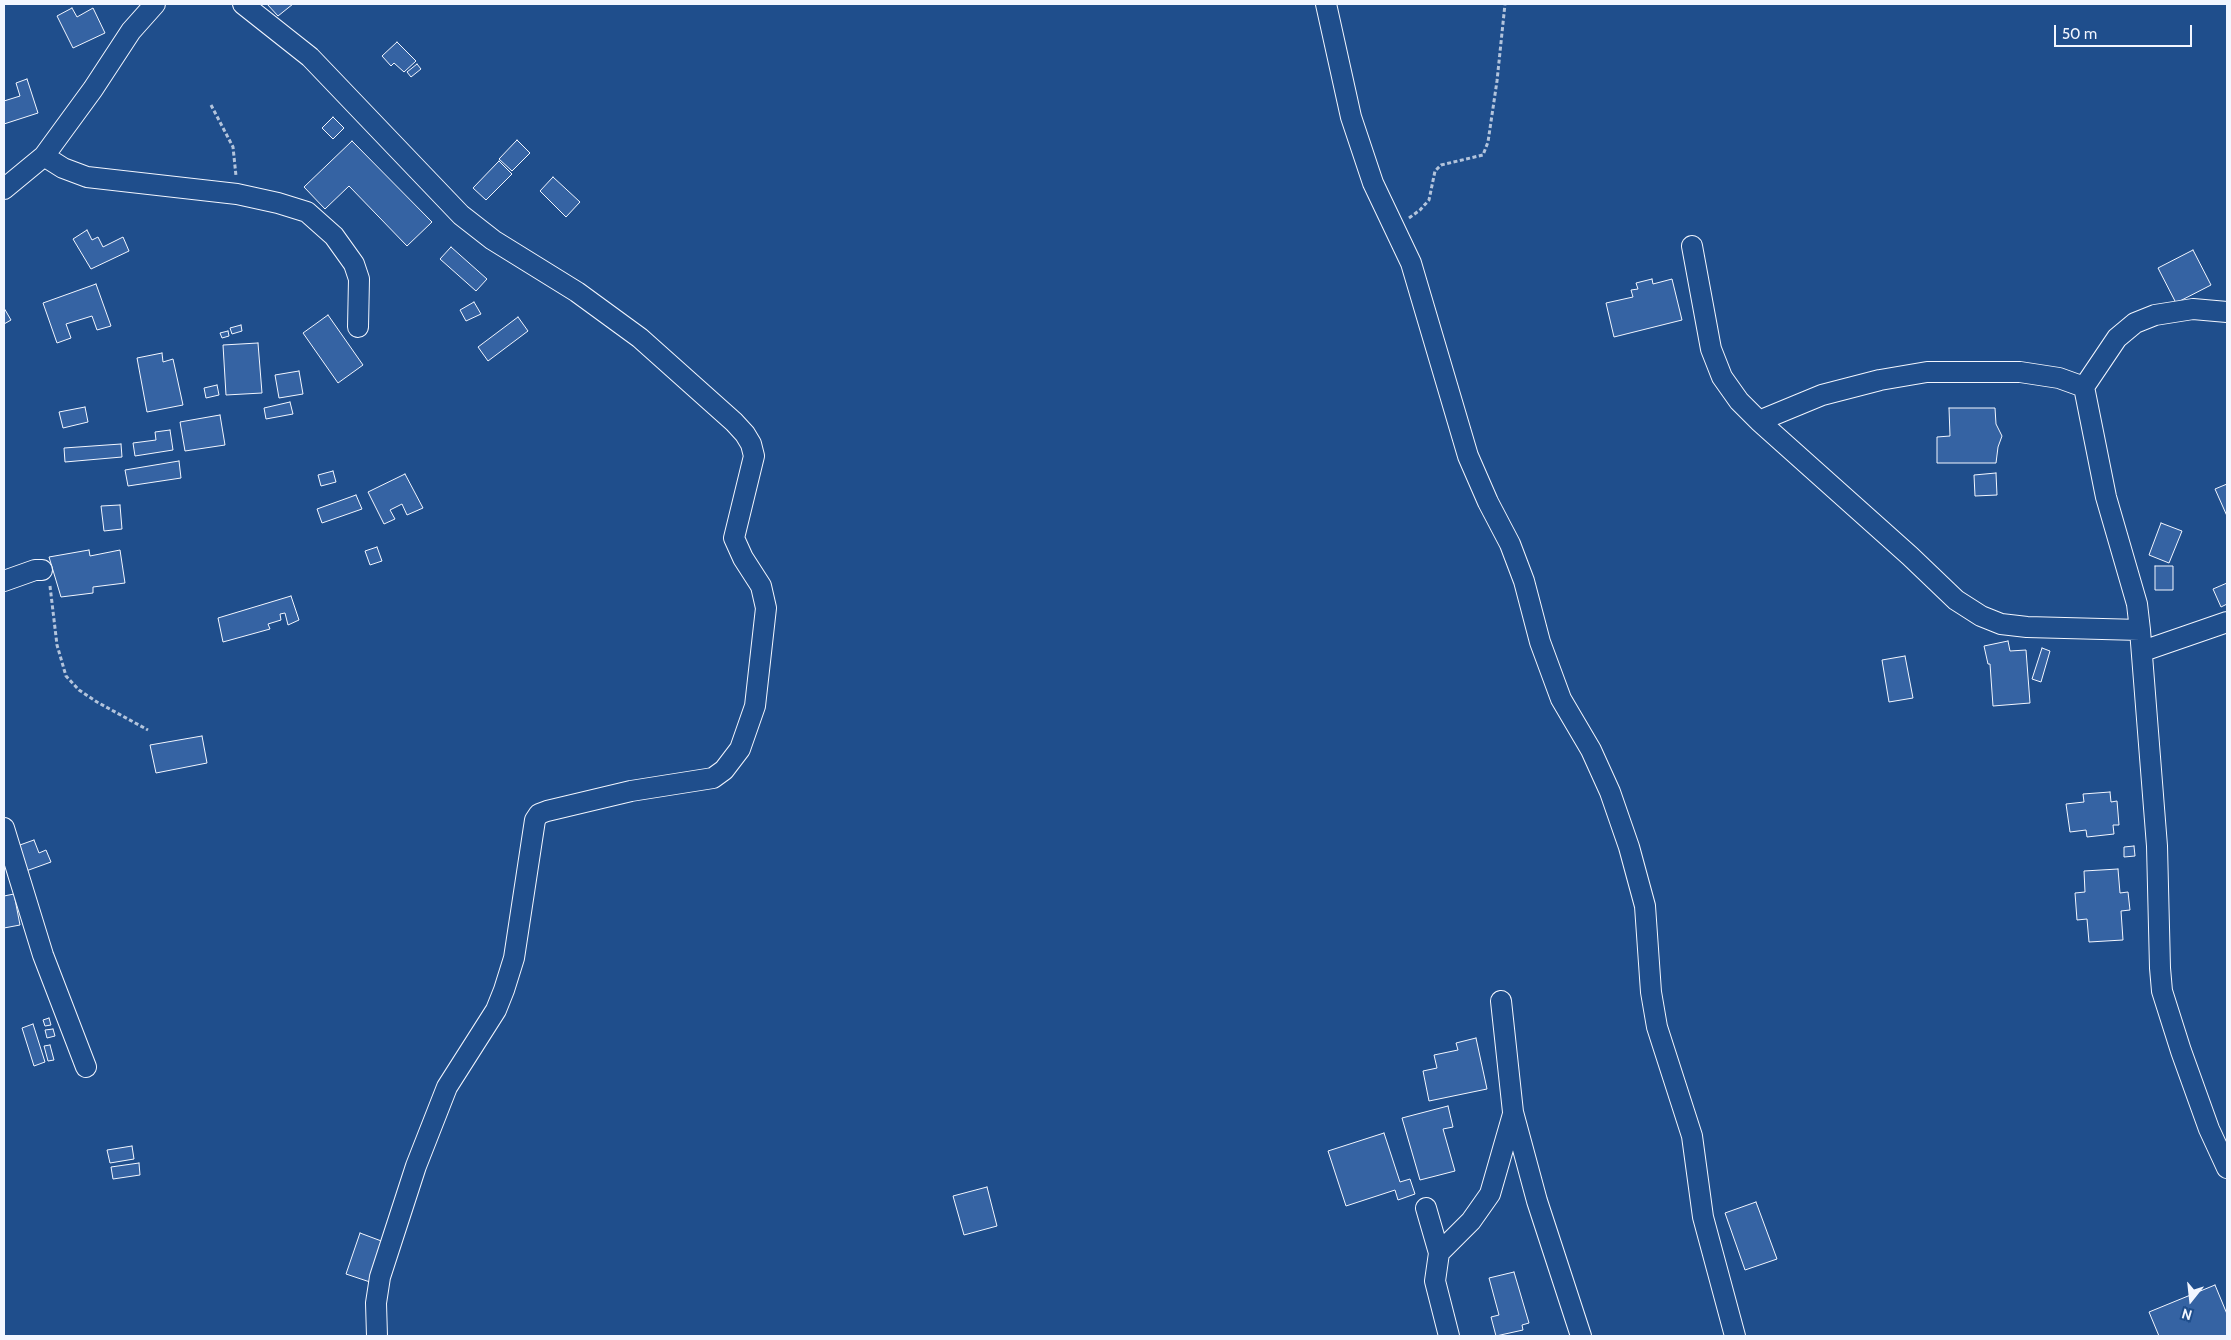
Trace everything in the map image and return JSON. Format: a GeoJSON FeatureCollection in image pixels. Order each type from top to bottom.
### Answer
{"type":"FeatureCollection","features":[{"type":"Feature","properties":{"kind":"street"},"geometry":{"type":"LineString","coordinates":[[4,189],[44,156],[93,89],[131,31],[156,4]]}},
{"type":"Feature","properties":{"kind":"street"},"geometry":{"type":"LineString","coordinates":[[243,4],[310,57],[461,215],[493,240],[577,292],[640,338],[734,422],[751,444],[754,456],[734,538],[743,558],[761,586],[766,608],[755,706],[740,750],[724,770],[713,778],[612,796],[547,811],[539,814],[535,820],[514,958],[493,1016],[447,1087],[416,1166],[380,1277],[376,1303],[377,1336]]}},
{"type":"Feature","properties":{"kind":"street"},"geometry":{"type":"LineString","coordinates":[[1326,4],[1351,117],[1374,183],[1411,263],[1468,456],[1488,502],[1510,544],[1524,582],[1540,642],[1561,699],[1591,750],[1610,792],[1629,847],[1644,906],[1651,992],[1657,1027],[1692,1136],[1703,1217],[1735,1336]]}},
{"type":"Feature","properties":{"kind":"street"},"geometry":{"type":"LineString","coordinates":[[44,156],[63,168],[87,177],[237,194],[295,207],[307,212],[334,236],[354,264],[359,279],[358,326]]}},
{"type":"Feature","properties":{"kind":"street"},"geometry":{"type":"LineString","coordinates":[[1692,246],[1711,349],[1722,377],[1739,401],[1806,466],[1910,556],[1956,600],[1981,616],[2001,624],[2027,627],[2140,630]]}},
{"type":"Feature","properties":{"kind":"street"},"geometry":{"type":"LineString","coordinates":[[2227,312],[2193,309],[2155,315],[2135,323],[2117,338],[2084,386],[2106,497],[2137,604],[2143,651],[2157,846],[2162,990],[2181,1051],[2206,1120],[2227,1168]]}},
{"type":"Feature","properties":{"kind":"street"},"geometry":{"type":"LineString","coordinates":[[1758,421],[1822,396],[1880,380],[1928,372],[2020,372],[2058,378],[2084,386]]}},
{"type":"Feature","properties":{"kind":"street"},"geometry":{"type":"LineString","coordinates":[[4,581],[35,570],[42,570]]}},
{"type":"Feature","properties":{"kind":"street"},"geometry":{"type":"LineString","coordinates":[[2143,651],[2227,622]]}},
{"type":"Feature","properties":{"kind":"street"},"geometry":{"type":"LineString","coordinates":[[4,828],[43,955],[86,1067]]}},
{"type":"Feature","properties":{"kind":"street"},"geometry":{"type":"LineString","coordinates":[[1501,1001],[1513,1112],[1536,1201],[1581,1336]]}},
{"type":"Feature","properties":{"kind":"street"},"geometry":{"type":"LineString","coordinates":[[1439,1253],[1472,1221],[1490,1194],[1513,1112]]}},
{"type":"Feature","properties":{"kind":"street"},"geometry":{"type":"LineString","coordinates":[[1426,1208],[1439,1253],[1435,1281],[1449,1336]]}},
{"type":"Feature","properties":{"kind":"path"},"geometry":{"type":"LineString","coordinates":[[1396,227],[1420,210],[1428,200],[1436,170],[1441,165],[1483,155],[1488,142],[1498,81],[1505,4]]}},
{"type":"Feature","properties":{"kind":"path"},"geometry":{"type":"LineString","coordinates":[[211,105],[233,147],[237,194]]}},
{"type":"Feature","properties":{"kind":"path"},"geometry":{"type":"LineString","coordinates":[[42,570],[49,573],[57,645],[66,676],[79,690],[97,702],[148,730]]}},
{"type":"Feature","properties":{"kind":"building"},"geometry":{"type":"Polygon","coordinates":[[[267,4],[293,4],[278,16],[267,4]]]}},
{"type":"Feature","properties":{"kind":"building"},"geometry":{"type":"Polygon","coordinates":[[[72,8],[77,17],[93,8],[105,33],[73,48],[57,16],[72,8]]]}},
{"type":"Feature","properties":{"kind":"building"},"geometry":{"type":"Polygon","coordinates":[[[397,42],[416,61],[404,72],[394,63],[391,66],[382,56],[397,42]]]}},
{"type":"Feature","properties":{"kind":"building"},"geometry":{"type":"Polygon","coordinates":[[[417,64],[421,69],[411,77],[407,72],[417,64]]]}},
{"type":"Feature","properties":{"kind":"building"},"geometry":{"type":"Polygon","coordinates":[[[27,79],[38,113],[4,124],[4,101],[20,96],[16,83],[27,79]]]}},
{"type":"Feature","properties":{"kind":"building"},"geometry":{"type":"Polygon","coordinates":[[[333,117],[344,128],[333,139],[322,128],[333,117]]]}},
{"type":"Feature","properties":{"kind":"building"},"geometry":{"type":"Polygon","coordinates":[[[517,140],[530,153],[512,171],[499,159],[517,140]]]}},
{"type":"Feature","properties":{"kind":"building"},"geometry":{"type":"Polygon","coordinates":[[[352,141],[432,222],[407,246],[349,186],[325,209],[304,187],[352,141]]]}},
{"type":"Feature","properties":{"kind":"building"},"geometry":{"type":"Polygon","coordinates":[[[499,161],[512,174],[486,200],[473,188],[499,161]]]}},
{"type":"Feature","properties":{"kind":"building"},"geometry":{"type":"Polygon","coordinates":[[[553,177],[580,202],[566,217],[540,191],[553,177]]]}},
{"type":"Feature","properties":{"kind":"building"},"geometry":{"type":"Polygon","coordinates":[[[87,230],[92,240],[98,237],[103,247],[123,237],[129,251],[91,269],[73,239],[87,230]]]}},
{"type":"Feature","properties":{"kind":"building"},"geometry":{"type":"Polygon","coordinates":[[[451,247],[487,279],[476,291],[440,259],[451,247]]]}},
{"type":"Feature","properties":{"kind":"building"},"geometry":{"type":"Polygon","coordinates":[[[2193,250],[2211,285],[2176,303],[2158,268],[2193,250]]]}},
{"type":"Feature","properties":{"kind":"building"},"geometry":{"type":"Polygon","coordinates":[[[1652,279],[1653,284],[1672,279],[1682,320],[1614,337],[1606,303],[1633,297],[1631,290],[1638,289],[1636,283],[1652,279]]]}},
{"type":"Feature","properties":{"kind":"building"},"geometry":{"type":"Polygon","coordinates":[[[96,284],[111,326],[97,330],[92,316],[66,324],[71,338],[57,343],[43,303],[96,284]]]}},
{"type":"Feature","properties":{"kind":"building"},"geometry":{"type":"Polygon","coordinates":[[[474,302],[481,314],[466,321],[460,310],[474,302]]]}},
{"type":"Feature","properties":{"kind":"building"},"geometry":{"type":"Polygon","coordinates":[[[4,308],[11,320],[4,324],[4,308]]]}},
{"type":"Feature","properties":{"kind":"building"},"geometry":{"type":"Polygon","coordinates":[[[328,315],[363,365],[338,383],[303,333],[328,315]]]}},
{"type":"Feature","properties":{"kind":"building"},"geometry":{"type":"Polygon","coordinates":[[[518,317],[528,331],[488,361],[478,347],[518,317]]]}},
{"type":"Feature","properties":{"kind":"building"},"geometry":{"type":"Polygon","coordinates":[[[241,325],[242,331],[232,334],[230,328],[241,325]]]}},
{"type":"Feature","properties":{"kind":"building"},"geometry":{"type":"Polygon","coordinates":[[[228,331],[229,336],[222,338],[220,333],[228,331]]]}},
{"type":"Feature","properties":{"kind":"building"},"geometry":{"type":"Polygon","coordinates":[[[258,343],[262,393],[226,395],[223,345],[258,343]]]}},
{"type":"Feature","properties":{"kind":"building"},"geometry":{"type":"Polygon","coordinates":[[[162,353],[163,362],[173,359],[183,405],[147,412],[137,358],[162,353]]]}},
{"type":"Feature","properties":{"kind":"building"},"geometry":{"type":"Polygon","coordinates":[[[299,371],[303,394],[279,398],[275,375],[299,371]]]}},
{"type":"Feature","properties":{"kind":"building"},"geometry":{"type":"Polygon","coordinates":[[[217,385],[219,395],[206,398],[204,388],[217,385]]]}},
{"type":"Feature","properties":{"kind":"building"},"geometry":{"type":"Polygon","coordinates":[[[290,402],[293,414],[266,419],[264,408],[290,402]]]}},
{"type":"Feature","properties":{"kind":"building"},"geometry":{"type":"Polygon","coordinates":[[[85,407],[88,422],[63,428],[59,412],[85,407]]]}},
{"type":"Feature","properties":{"kind":"building"},"geometry":{"type":"Polygon","coordinates":[[[1949,408],[1995,408],[1996,424],[2002,436],[1998,447],[1996,463],[1937,463],[1937,437],[1950,436],[1949,408]]]}},
{"type":"Feature","properties":{"kind":"building"},"geometry":{"type":"Polygon","coordinates":[[[220,415],[225,445],[185,451],[180,422],[220,415]]]}},
{"type":"Feature","properties":{"kind":"building"},"geometry":{"type":"Polygon","coordinates":[[[170,430],[173,450],[135,456],[133,443],[156,440],[155,432],[170,430]]]}},
{"type":"Feature","properties":{"kind":"building"},"geometry":{"type":"Polygon","coordinates":[[[121,444],[122,457],[65,462],[64,448],[121,444]]]}},
{"type":"Feature","properties":{"kind":"building"},"geometry":{"type":"Polygon","coordinates":[[[179,461],[181,478],[128,486],[125,470],[179,461]]]}},
{"type":"Feature","properties":{"kind":"building"},"geometry":{"type":"Polygon","coordinates":[[[333,471],[336,482],[321,486],[318,475],[333,471]]]}},
{"type":"Feature","properties":{"kind":"building"},"geometry":{"type":"Polygon","coordinates":[[[1996,473],[1997,495],[1975,496],[1974,475],[1996,473]]]}},
{"type":"Feature","properties":{"kind":"building"},"geometry":{"type":"Polygon","coordinates":[[[405,474],[423,508],[407,515],[402,504],[390,510],[395,519],[384,524],[368,492],[405,474]]]}},
{"type":"Feature","properties":{"kind":"building"},"geometry":{"type":"Polygon","coordinates":[[[2227,484],[2227,516],[2215,489],[2227,484]]]}},
{"type":"Feature","properties":{"kind":"building"},"geometry":{"type":"Polygon","coordinates":[[[356,495],[362,509],[322,523],[317,509],[356,495]]]}},
{"type":"Feature","properties":{"kind":"building"},"geometry":{"type":"Polygon","coordinates":[[[120,505],[122,529],[104,531],[101,506],[120,505]]]}},
{"type":"Feature","properties":{"kind":"building"},"geometry":{"type":"Polygon","coordinates":[[[2161,523],[2182,531],[2169,563],[2149,555],[2161,523]]]}},
{"type":"Feature","properties":{"kind":"building"},"geometry":{"type":"Polygon","coordinates":[[[377,547],[382,561],[370,565],[365,551],[377,547]]]}},
{"type":"Feature","properties":{"kind":"building"},"geometry":{"type":"Polygon","coordinates":[[[89,550],[90,556],[120,550],[125,583],[93,587],[93,593],[61,597],[49,557],[89,550]]]}},
{"type":"Feature","properties":{"kind":"building"},"geometry":{"type":"Polygon","coordinates":[[[2155,566],[2173,566],[2173,590],[2155,590],[2155,566]]]}},
{"type":"Feature","properties":{"kind":"building"},"geometry":{"type":"Polygon","coordinates":[[[2227,583],[2227,604],[2221,607],[2213,589],[2227,583]]]}},
{"type":"Feature","properties":{"kind":"building"},"geometry":{"type":"Polygon","coordinates":[[[291,596],[299,620],[288,625],[285,613],[280,614],[281,620],[268,624],[270,629],[223,642],[218,618],[291,596]]]}},
{"type":"Feature","properties":{"kind":"building"},"geometry":{"type":"Polygon","coordinates":[[[2008,641],[2010,651],[2026,650],[2030,703],[1993,706],[1990,664],[1988,664],[1984,646],[2008,641]]]}},
{"type":"Feature","properties":{"kind":"building"},"geometry":{"type":"Polygon","coordinates":[[[2042,648],[2050,651],[2041,682],[2032,679],[2042,648]]]}},
{"type":"Feature","properties":{"kind":"building"},"geometry":{"type":"Polygon","coordinates":[[[1905,656],[1913,698],[1889,702],[1882,660],[1905,656]]]}},
{"type":"Feature","properties":{"kind":"building"},"geometry":{"type":"Polygon","coordinates":[[[202,736],[207,763],[156,773],[150,745],[202,736]]]}},
{"type":"Feature","properties":{"kind":"building"},"geometry":{"type":"Polygon","coordinates":[[[2110,792],[2111,802],[2117,801],[2119,825],[2113,825],[2114,834],[2087,837],[2086,830],[2070,832],[2066,804],[2084,802],[2083,794],[2110,792]]]}},
{"type":"Feature","properties":{"kind":"building"},"geometry":{"type":"Polygon","coordinates":[[[34,840],[39,853],[46,850],[51,862],[26,871],[17,846],[34,840]]]}},
{"type":"Feature","properties":{"kind":"building"},"geometry":{"type":"Polygon","coordinates":[[[2134,846],[2135,856],[2124,857],[2124,847],[2134,846]]]}},
{"type":"Feature","properties":{"kind":"building"},"geometry":{"type":"Polygon","coordinates":[[[2118,869],[2120,893],[2128,892],[2130,910],[2121,911],[2123,940],[2089,942],[2087,919],[2077,920],[2075,893],[2085,892],[2084,871],[2118,869]]]}},
{"type":"Feature","properties":{"kind":"building"},"geometry":{"type":"Polygon","coordinates":[[[14,894],[20,925],[4,928],[4,896],[14,894]]]}},
{"type":"Feature","properties":{"kind":"building"},"geometry":{"type":"Polygon","coordinates":[[[49,1018],[51,1025],[45,1026],[43,1020],[49,1018]]]}},
{"type":"Feature","properties":{"kind":"building"},"geometry":{"type":"Polygon","coordinates":[[[33,1024],[45,1062],[34,1066],[22,1028],[33,1024]]]}},
{"type":"Feature","properties":{"kind":"building"},"geometry":{"type":"Polygon","coordinates":[[[53,1029],[55,1036],[47,1038],[45,1030],[53,1029]]]}},
{"type":"Feature","properties":{"kind":"building"},"geometry":{"type":"Polygon","coordinates":[[[1476,1038],[1487,1089],[1429,1101],[1423,1071],[1437,1068],[1434,1055],[1458,1050],[1456,1043],[1476,1038]]]}},
{"type":"Feature","properties":{"kind":"building"},"geometry":{"type":"Polygon","coordinates":[[[50,1045],[54,1060],[48,1061],[44,1046],[50,1045]]]}},
{"type":"Feature","properties":{"kind":"building"},"geometry":{"type":"Polygon","coordinates":[[[1448,1106],[1453,1127],[1443,1129],[1455,1171],[1420,1180],[1402,1118],[1448,1106]]]}},
{"type":"Feature","properties":{"kind":"building"},"geometry":{"type":"Polygon","coordinates":[[[1384,1133],[1400,1182],[1410,1179],[1415,1194],[1398,1200],[1395,1190],[1346,1206],[1328,1151],[1384,1133]]]}},
{"type":"Feature","properties":{"kind":"building"},"geometry":{"type":"Polygon","coordinates":[[[132,1146],[134,1159],[110,1163],[107,1150],[132,1146]]]}},
{"type":"Feature","properties":{"kind":"building"},"geometry":{"type":"Polygon","coordinates":[[[139,1163],[140,1175],[113,1179],[111,1167],[139,1163]]]}},
{"type":"Feature","properties":{"kind":"building"},"geometry":{"type":"Polygon","coordinates":[[[987,1187],[997,1226],[964,1235],[953,1196],[987,1187]]]}},
{"type":"Feature","properties":{"kind":"building"},"geometry":{"type":"Polygon","coordinates":[[[1756,1202],[1777,1259],[1745,1270],[1725,1213],[1756,1202]]]}},
{"type":"Feature","properties":{"kind":"building"},"geometry":{"type":"Polygon","coordinates":[[[360,1233],[384,1242],[370,1282],[346,1274],[360,1233]]]}},
{"type":"Feature","properties":{"kind":"building"},"geometry":{"type":"Polygon","coordinates":[[[1514,1272],[1529,1323],[1522,1325],[1523,1330],[1496,1336],[1491,1317],[1499,1315],[1489,1278],[1514,1272]]]}},
{"type":"Feature","properties":{"kind":"building"},"geometry":{"type":"Polygon","coordinates":[[[2215,1285],[2227,1314],[2227,1336],[2159,1336],[2149,1312],[2215,1285]]]}}]}
